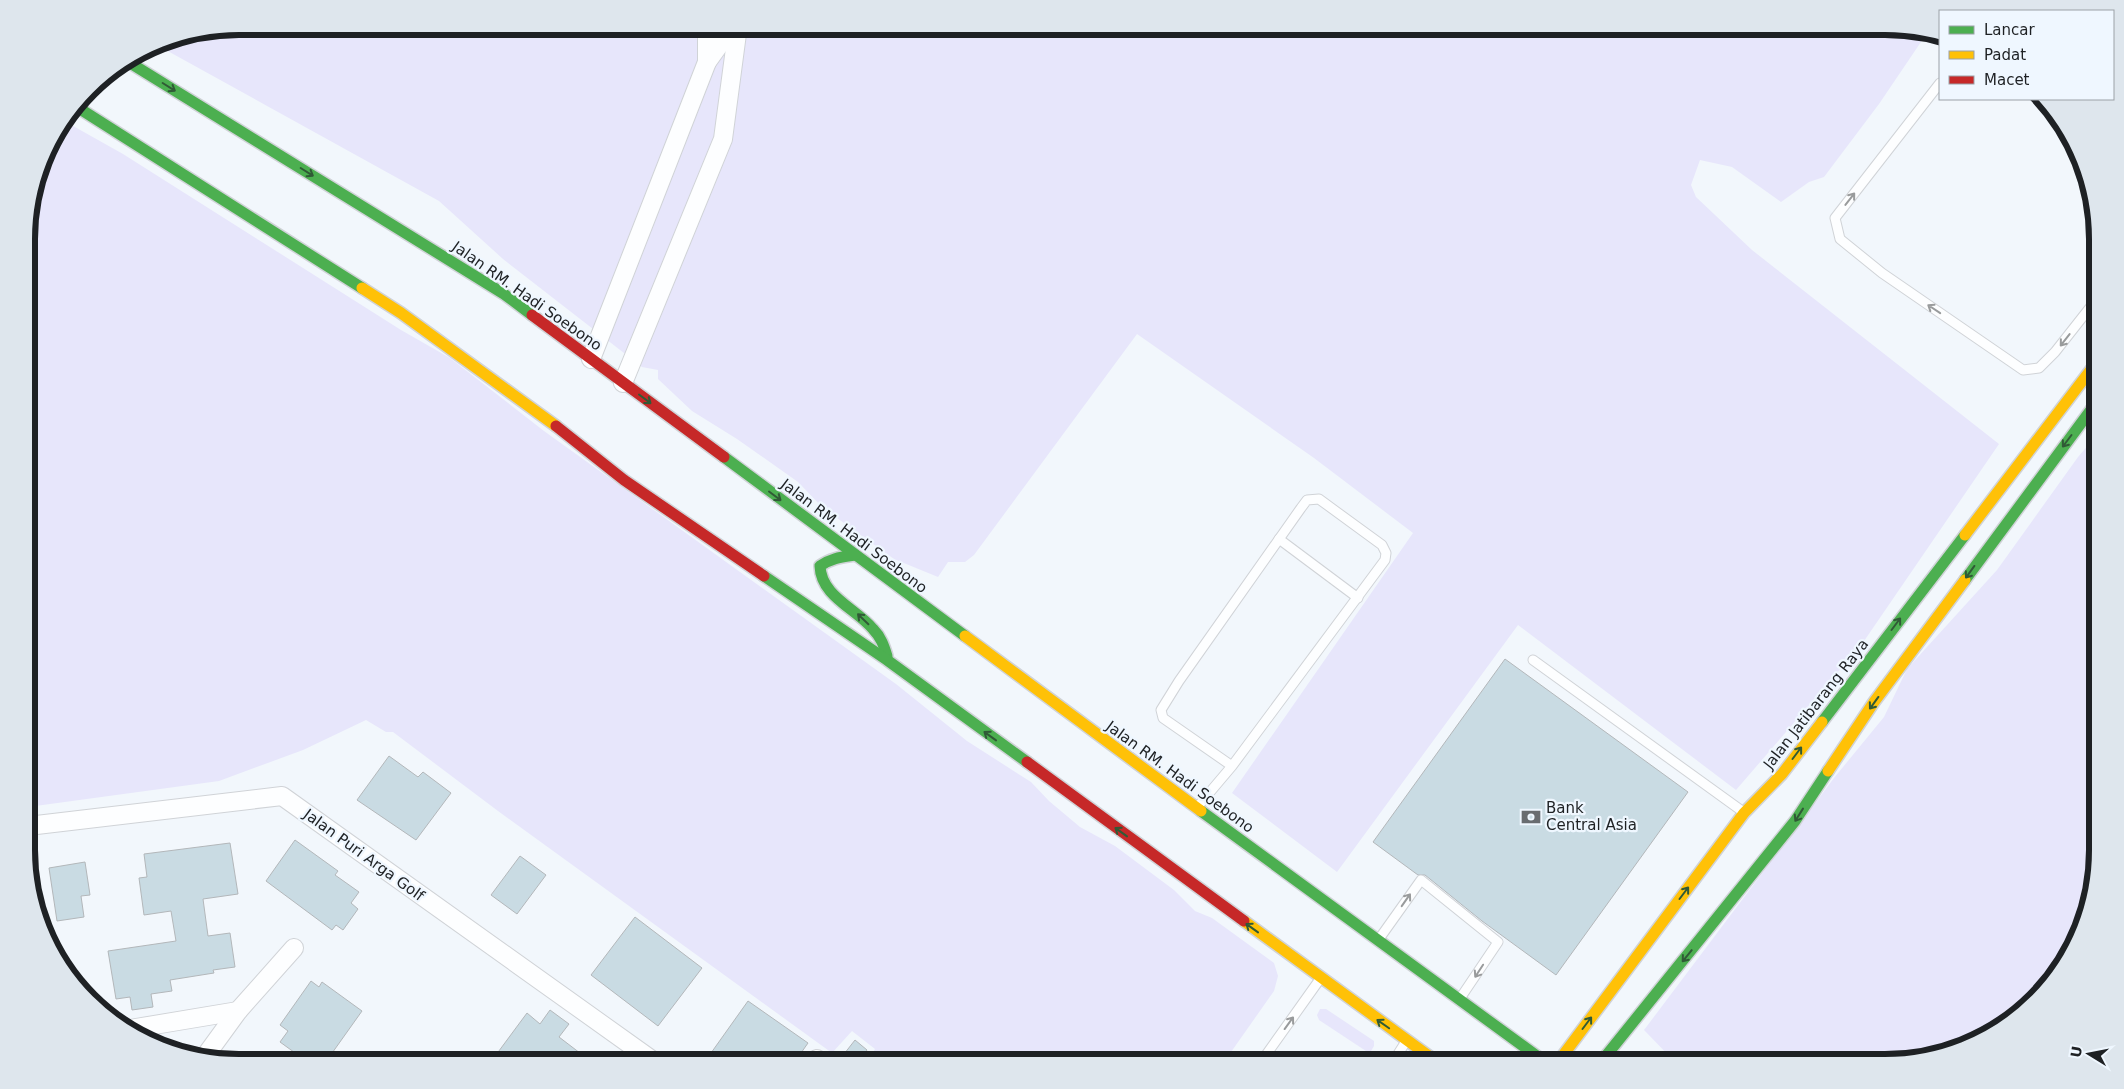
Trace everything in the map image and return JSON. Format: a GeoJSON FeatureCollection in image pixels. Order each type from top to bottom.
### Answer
{"type":"FeatureCollection","features":[{"type":"Feature","properties":{"kind":"main road","name":"Jalan RM. Hadi Soebono"},"geometry":{"type":"LineString","coordinates":[[133,65],[468,271],[591,359],[1197,808],[1534,1054]]}},
{"type":"Feature","properties":{"kind":"main road"},"geometry":{"type":"LineString","coordinates":[[81,110],[401,313],[528,404],[638,490],[887,660],[1426,1054]]}},
{"type":"Feature","properties":{"kind":"main road","name":"Jalan Jatibarang Raya"},"geometry":{"type":"LineString","coordinates":[[1564,1054],[1744,813],[1786,776],[2089,372]]}},
{"type":"Feature","properties":{"kind":"main road"},"geometry":{"type":"LineString","coordinates":[[1607,1054],[1778,843],[1810,789],[2089,411]]}},
{"type":"Feature","properties":{"kind":"main road"},"geometry":{"type":"LineString","coordinates":[[855,555],[833,558],[827,561],[820,566],[818,578],[822,585],[868,623],[886,648],[887,660]]}},
{"type":"Feature","properties":{"kind":"street"},"geometry":{"type":"LineString","coordinates":[[707,35],[707,62]]}},
{"type":"Feature","properties":{"kind":"street"},"geometry":{"type":"LineString","coordinates":[[591,359],[707,62],[726,35]]}},
{"type":"Feature","properties":{"kind":"street"},"geometry":{"type":"LineString","coordinates":[[623,383],[723,139],[737,35]]}},
{"type":"Feature","properties":{"kind":"street","name":"Jalan Puri Arga Golf"},"geometry":{"type":"LineString","coordinates":[[35,825],[282,796],[643,1054]]}},
{"type":"Feature","properties":{"kind":"street"},"geometry":{"type":"LineString","coordinates":[[209,1051],[238,1011],[294,948]]}},
{"type":"Feature","properties":{"kind":"street"},"geometry":{"type":"LineString","coordinates":[[138,1028],[238,1011]]}},
{"type":"Feature","properties":{"kind":"lane"},"geometry":{"type":"LineString","coordinates":[[1939,84],[1835,218],[1840,239],[1882,273],[2023,370],[2039,368],[2055,352],[2089,309]]}},
{"type":"Feature","properties":{"kind":"lane"},"geometry":{"type":"LineString","coordinates":[[1197,808],[1232,766],[1385,560],[1386,553],[1382,545],[1319,499],[1312,498],[1307,500],[1179,681],[1161,710],[1163,718],[1232,766]]}},
{"type":"Feature","properties":{"kind":"lane"},"geometry":{"type":"LineString","coordinates":[[1279,538],[1358,598]]}},
{"type":"Feature","properties":{"kind":"lane"},"geometry":{"type":"LineString","coordinates":[[1533,660],[1744,813]]}},
{"type":"Feature","properties":{"kind":"lane"},"geometry":{"type":"LineString","coordinates":[[1378,940],[1421,880],[1498,942],[1460,1000]]}},
{"type":"Feature","properties":{"kind":"lane"},"geometry":{"type":"LineString","coordinates":[[1267,1054],[1321,979]]}},
{"type":"Feature","properties":{"kind":"lane"},"geometry":{"type":"LineString","coordinates":[[1398,1054],[1407,1041]]}},
{"type":"Feature","properties":{"kind":"shaded area"},"geometry":{"type":"Polygon","coordinates":[[[225,35],[1899,35],[1923,39],[1879,104],[1824,177],[1809,182],[1781,202],[1732,167],[1700,160],[1691,185],[1696,197],[1752,250],[1999,444],[1862,644],[1736,790],[1518,625],[1337,872],[1232,793],[1413,533],[1314,458],[1137,334],[974,555],[965,562],[948,562],[938,577],[894,559],[823,508],[798,482],[737,439],[692,411],[658,379],[658,370],[642,367],[503,259],[439,201],[165,49],[186,42],[225,35]]]}},
{"type":"Feature","properties":{"kind":"shaded area"},"geometry":{"type":"Polygon","coordinates":[[[70,124],[123,154],[401,330],[450,358],[544,431],[896,684],[967,741],[1031,782],[1049,801],[1080,827],[1115,846],[1174,890],[1195,911],[1212,918],[1274,963],[1278,976],[1274,991],[1230,1054],[872,1054],[875,1049],[852,1031],[832,1053],[498,811],[393,732],[386,732],[366,720],[303,750],[219,781],[35,806],[35,225],[46,173],[56,149],[70,124]]]}},
{"type":"Feature","properties":{"kind":"shaded area"},"geometry":{"type":"Polygon","coordinates":[[[2089,444],[2089,864],[2078,916],[2068,940],[2055,963],[2038,985],[2020,1003],[1998,1020],[1975,1033],[1938,1047],[1899,1054],[1667,1054],[1644,1030],[1834,778],[1884,717],[1907,669],[1997,570],[2089,444]]]}},
{"type":"Feature","properties":{"kind":"shaded area"},"geometry":{"type":"Polygon","coordinates":[[[1320,1009],[1326,1009],[1374,1041],[1371,1051],[1366,1051],[1319,1020],[1317,1015],[1320,1009]]]}},
{"type":"Feature","properties":{"kind":"building","name":"Bank Central Asia"},"geometry":{"type":"Polygon","coordinates":[[[1505,659],[1688,792],[1556,975],[1482,921],[1425,875],[1418,875],[1373,842],[1505,659]]]}},
{"type":"Feature","properties":{"kind":"building"},"geometry":{"type":"Polygon","coordinates":[[[389,756],[418,777],[423,772],[451,793],[416,840],[357,800],[389,756]]]}},
{"type":"Feature","properties":{"kind":"building"},"geometry":{"type":"Polygon","coordinates":[[[295,840],[338,871],[335,875],[359,892],[351,903],[358,909],[343,930],[336,925],[332,930],[266,881],[295,840]]]}},
{"type":"Feature","properties":{"kind":"building"},"geometry":{"type":"Polygon","coordinates":[[[230,843],[238,894],[203,899],[208,936],[230,933],[235,967],[213,970],[214,973],[170,980],[172,991],[151,994],[153,1007],[132,1010],[130,997],[116,999],[108,951],[176,941],[171,911],[144,915],[139,878],[147,877],[144,854],[230,843]]]}},
{"type":"Feature","properties":{"kind":"building"},"geometry":{"type":"Polygon","coordinates":[[[520,856],[546,875],[517,914],[491,895],[520,856]]]}},
{"type":"Feature","properties":{"kind":"building"},"geometry":{"type":"Polygon","coordinates":[[[85,862],[90,895],[81,896],[84,917],[57,921],[49,868],[85,862]]]}},
{"type":"Feature","properties":{"kind":"building"},"geometry":{"type":"Polygon","coordinates":[[[635,917],[702,968],[658,1026],[591,975],[635,917]]]}},
{"type":"Feature","properties":{"kind":"building"},"geometry":{"type":"Polygon","coordinates":[[[311,981],[319,987],[322,982],[362,1011],[331,1054],[297,1054],[280,1042],[288,1031],[280,1025],[311,981]]]}},
{"type":"Feature","properties":{"kind":"building"},"geometry":{"type":"Polygon","coordinates":[[[748,1001],[808,1043],[800,1054],[711,1053],[748,1001]]]}},
{"type":"Feature","properties":{"kind":"building"},"geometry":{"type":"Polygon","coordinates":[[[550,1010],[569,1024],[559,1037],[581,1054],[497,1054],[527,1013],[540,1024],[550,1010]]]}},
{"type":"Feature","properties":{"kind":"building"},"geometry":{"type":"Polygon","coordinates":[[[855,1040],[867,1050],[864,1054],[844,1054],[855,1040]]]}},
{"type":"Feature","properties":{"kind":"traffic: fast"},"geometry":{"type":"LineString","coordinates":[[133,65],[504,294],[532,315]]}},
{"type":"Feature","properties":{"kind":"traffic: fast"},"geometry":{"type":"LineString","coordinates":[[81,110],[362,288]]}},
{"type":"Feature","properties":{"kind":"traffic: fast"},"geometry":{"type":"LineString","coordinates":[[1965,580],[2089,412]]}},
{"type":"Feature","properties":{"kind":"traffic: fast"},"geometry":{"type":"LineString","coordinates":[[724,457],[965,636]]}},
{"type":"Feature","properties":{"kind":"traffic: fast"},"geometry":{"type":"LineString","coordinates":[[1822,722],[1965,535]]}},
{"type":"Feature","properties":{"kind":"traffic: fast"},"geometry":{"type":"LineString","coordinates":[[855,555],[837,558],[824,563],[820,566],[822,576],[832,594],[866,621],[876,632],[887,656]]}},
{"type":"Feature","properties":{"kind":"traffic: fast"},"geometry":{"type":"LineString","coordinates":[[764,576],[887,660],[1027,762]]}},
{"type":"Feature","properties":{"kind":"traffic: fast"},"geometry":{"type":"LineString","coordinates":[[1607,1054],[1795,821],[1828,771]]}},
{"type":"Feature","properties":{"kind":"traffic: fast"},"geometry":{"type":"LineString","coordinates":[[1201,811],[1534,1054]]}},
{"type":"Feature","properties":{"kind":"traffic: slow"},"geometry":{"type":"LineString","coordinates":[[362,288],[401,313],[556,426]]}},
{"type":"Feature","properties":{"kind":"traffic: slow"},"geometry":{"type":"LineString","coordinates":[[1965,535],[2089,372]]}},
{"type":"Feature","properties":{"kind":"traffic: slow"},"geometry":{"type":"LineString","coordinates":[[1828,771],[1874,702],[1965,580]]}},
{"type":"Feature","properties":{"kind":"traffic: slow"},"geometry":{"type":"LineString","coordinates":[[965,636],[1201,811]]}},
{"type":"Feature","properties":{"kind":"traffic: slow"},"geometry":{"type":"LineString","coordinates":[[1564,1054],[1744,813],[1782,774],[1822,722]]}},
{"type":"Feature","properties":{"kind":"traffic: slow"},"geometry":{"type":"LineString","coordinates":[[1244,921],[1426,1054]]}},
{"type":"Feature","properties":{"kind":"traffic: jam"},"geometry":{"type":"LineString","coordinates":[[532,315],[724,457]]}},
{"type":"Feature","properties":{"kind":"traffic: jam"},"geometry":{"type":"LineString","coordinates":[[556,426],[624,480],[764,576]]}},
{"type":"Feature","properties":{"kind":"traffic: jam"},"geometry":{"type":"LineString","coordinates":[[1027,762],[1244,921]]}},
{"type":"Feature","properties":{"kind":"place","name":"Bank Central Asia"},"geometry":{"type":"Point","coordinates":[1531,817]}}]}
